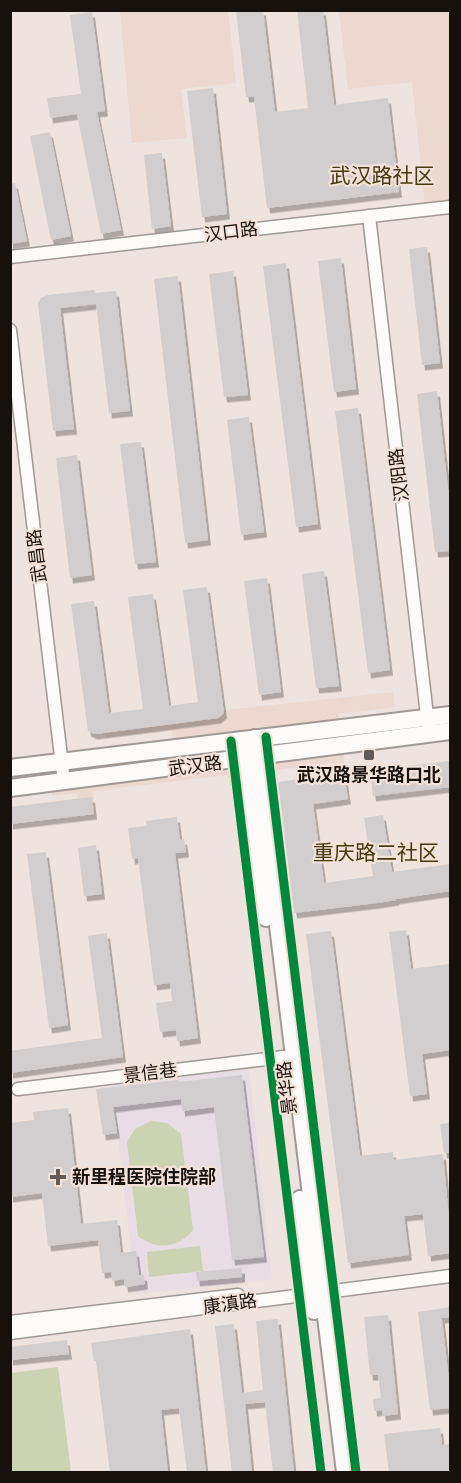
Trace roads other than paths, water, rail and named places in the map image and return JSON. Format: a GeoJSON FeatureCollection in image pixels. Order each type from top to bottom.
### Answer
{"type":"FeatureCollection","features":[{"type":"Feature","properties":{"kind":"main road","name":"武汉路"},"geometry":{"type":"LineString","coordinates":[[10,788],[251,758],[428,726],[450,715]]}},
{"type":"Feature","properties":{"kind":"main road","name":"武汉路"},"geometry":{"type":"LineString","coordinates":[[10,768],[249,739],[428,726],[450,731]]}},
{"type":"Feature","properties":{"kind":"main road","name":"景华路"},"geometry":{"type":"LineString","coordinates":[[249,739],[283,1057],[345,1473]]}},
{"type":"Feature","properties":{"kind":"main road","name":"景华路"},"geometry":{"type":"LineString","coordinates":[[251,758],[317,1289],[333,1473]]}},
{"type":"Feature","properties":{"kind":"street","name":"汉口路"},"geometry":{"type":"LineString","coordinates":[[10,257],[450,207]]}},
{"type":"Feature","properties":{"kind":"street","name":"汉阳路"},"geometry":{"type":"LineString","coordinates":[[369,216],[428,726]]}},
{"type":"Feature","properties":{"kind":"street","name":"武昌路"},"geometry":{"type":"LineString","coordinates":[[10,330],[64,782]]}},
{"type":"Feature","properties":{"kind":"street","name":"景信巷"},"geometry":{"type":"LineString","coordinates":[[18,1089],[283,1057]]}},
{"type":"Feature","properties":{"kind":"street","name":"康滇路"},"geometry":{"type":"LineString","coordinates":[[10,1333],[450,1268]]}},
{"type":"Feature","properties":{"kind":"street","name":"康滇路"},"geometry":{"type":"LineString","coordinates":[[10,1322],[450,1276]]}},
{"type":"Feature","properties":{"kind":"place","name":"武汉路景华路口北"},"geometry":{"type":"Point","coordinates":[369,755]}},
{"type":"Feature","properties":{"kind":"place","name":"新里程医院住院部"},"geometry":{"type":"Point","coordinates":[58,1177]}},
{"type":"Feature","properties":{"kind":"district","name":"武汉路社区"},"geometry":{"type":"Point","coordinates":[382,176]}},
{"type":"Feature","properties":{"kind":"district","name":"重庆路二社区"},"geometry":{"type":"Point","coordinates":[376,853]}}]}
